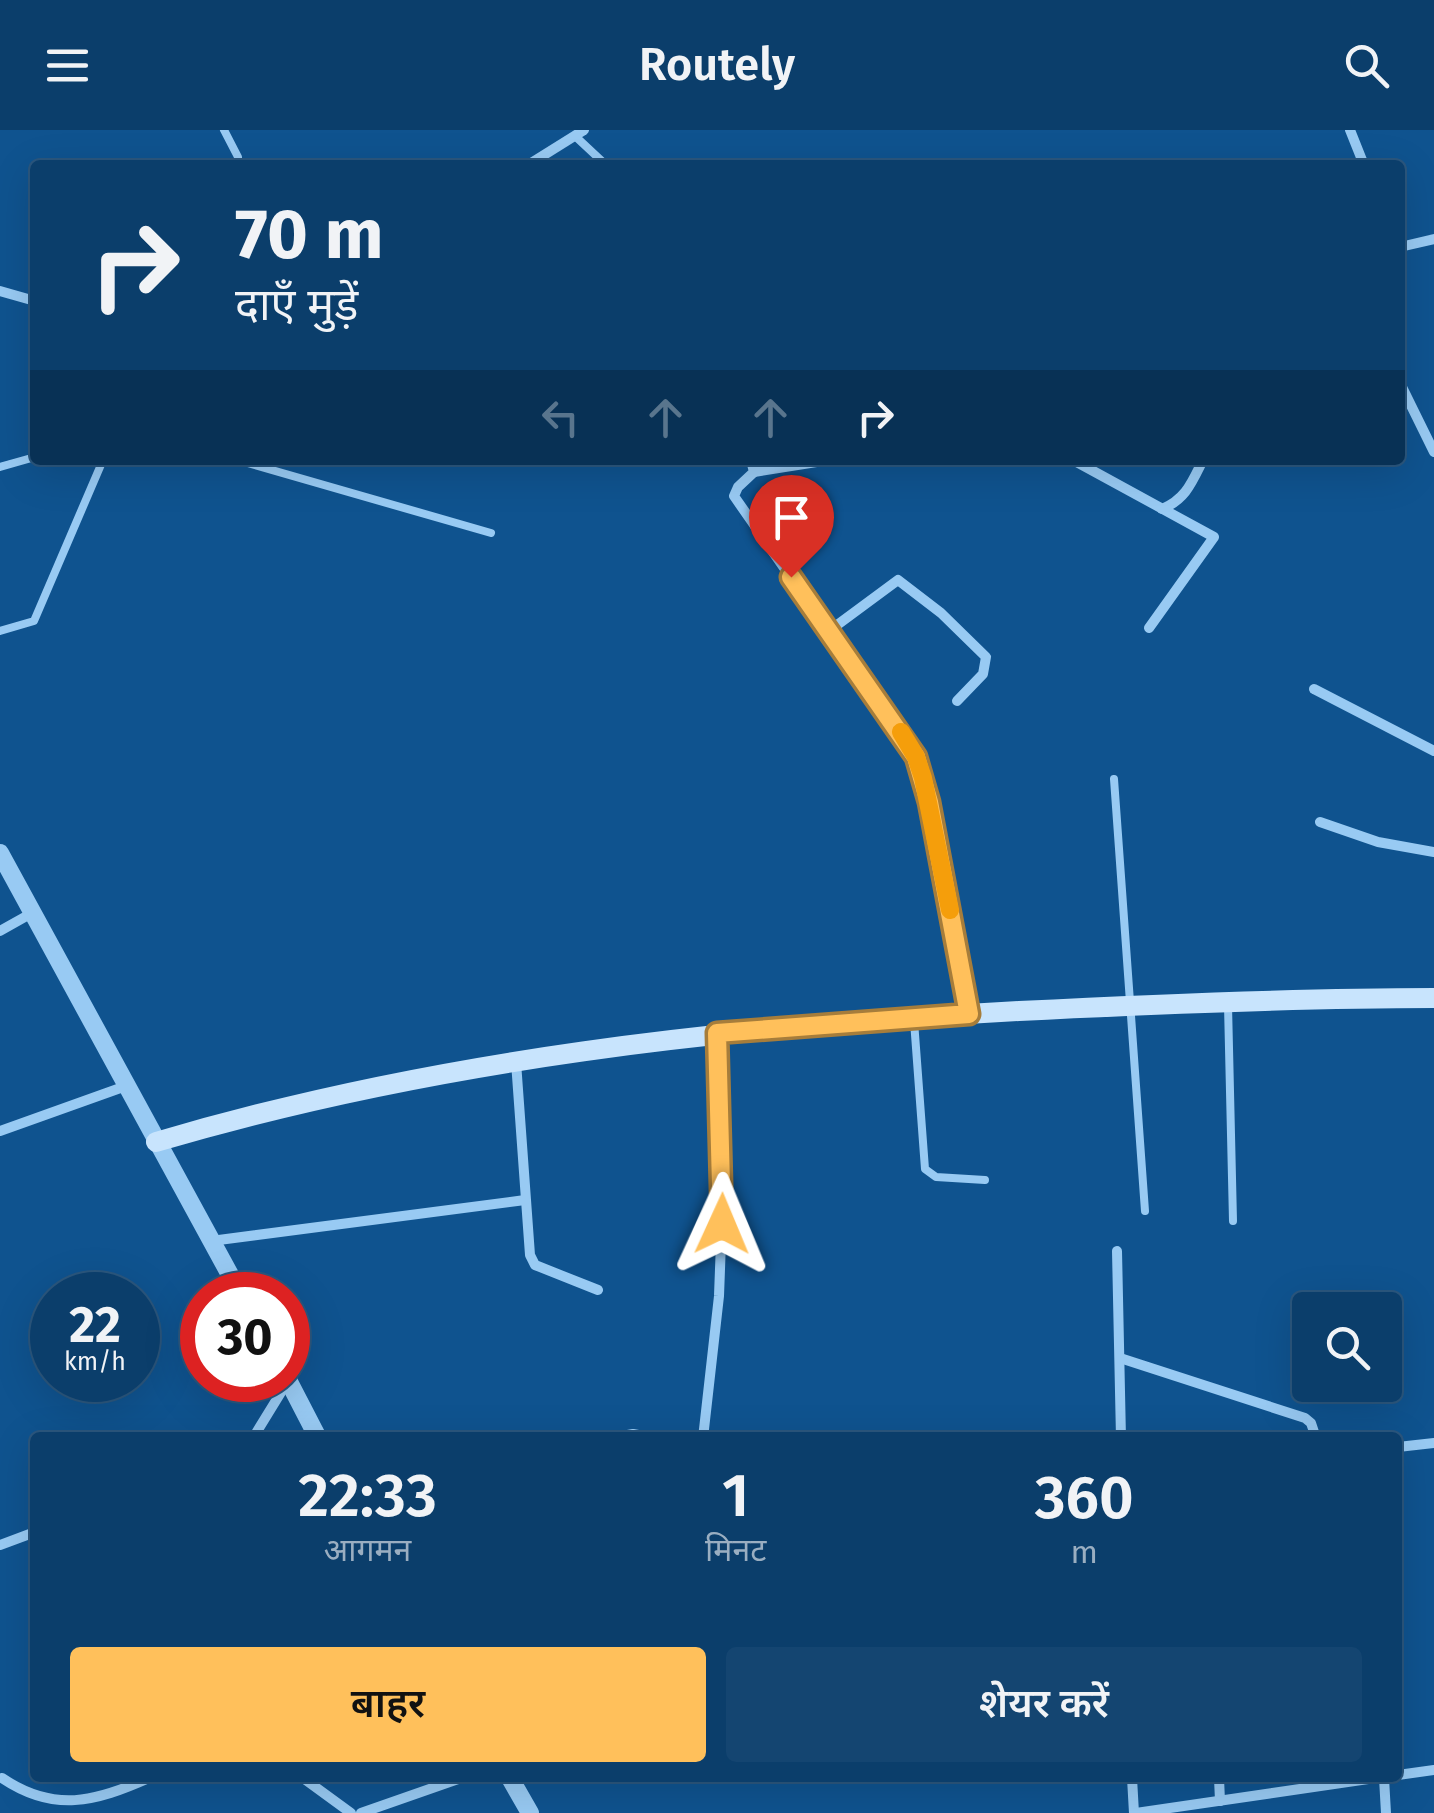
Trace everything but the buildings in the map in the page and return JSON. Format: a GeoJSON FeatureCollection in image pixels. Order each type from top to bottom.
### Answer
{"type":"FeatureCollection","features":[{"type":"Feature","properties":{"kind":"main road"},"geometry":{"type":"LineString","coordinates":[[156,1142],[258,1112],[516,1061],[717,1033],[914,1017],[1228,1000],[1434,998]]}},
{"type":"Feature","properties":{"kind":"street"},"geometry":{"type":"LineString","coordinates":[[1350,130],[1362,160]]}},
{"type":"Feature","properties":{"kind":"street"},"geometry":{"type":"LineString","coordinates":[[536,160],[580,133]]}},
{"type":"Feature","properties":{"kind":"street"},"geometry":{"type":"LineString","coordinates":[[1405,246],[1434,239]]}},
{"type":"Feature","properties":{"kind":"street"},"geometry":{"type":"LineString","coordinates":[[0,292],[30,300]]}},
{"type":"Feature","properties":{"kind":"street"},"geometry":{"type":"LineString","coordinates":[[1405,393],[1434,452]]}},
{"type":"Feature","properties":{"kind":"street"},"geometry":{"type":"LineString","coordinates":[[1082,465],[1214,537],[1150,628]]}},
{"type":"Feature","properties":{"kind":"street"},"geometry":{"type":"LineString","coordinates":[[1162,508],[1176,503],[1187,492],[1200,465]]}},
{"type":"Feature","properties":{"kind":"street"},"geometry":{"type":"LineString","coordinates":[[752,466],[734,496],[916,757],[929,802],[969,1014]]}},
{"type":"Feature","properties":{"kind":"street"},"geometry":{"type":"LineString","coordinates":[[830,630],[898,580],[941,612],[986,657],[983,674],[957,701]]}},
{"type":"Feature","properties":{"kind":"street"},"geometry":{"type":"LineString","coordinates":[[1314,689],[1434,751]]}},
{"type":"Feature","properties":{"kind":"street"},"geometry":{"type":"LineString","coordinates":[[1320,822],[1378,842],[1434,852]]}},
{"type":"Feature","properties":{"kind":"street"},"geometry":{"type":"LineString","coordinates":[[0,853],[228,1272]]}},
{"type":"Feature","properties":{"kind":"street"},"geometry":{"type":"LineString","coordinates":[[0,931],[32,913]]}},
{"type":"Feature","properties":{"kind":"street"},"geometry":{"type":"LineString","coordinates":[[705,1432],[719,1296],[723,1188],[717,1033]]}},
{"type":"Feature","properties":{"kind":"street"},"geometry":{"type":"LineString","coordinates":[[516,1061],[530,1255],[535,1265],[598,1290]]}},
{"type":"Feature","properties":{"kind":"street"},"geometry":{"type":"LineString","coordinates":[[0,1130],[126,1086]]}},
{"type":"Feature","properties":{"kind":"street"},"geometry":{"type":"LineString","coordinates":[[211,1240],[525,1200]]}},
{"type":"Feature","properties":{"kind":"street"},"geometry":{"type":"LineString","coordinates":[[1117,1251],[1121,1432]]}},
{"type":"Feature","properties":{"kind":"street"},"geometry":{"type":"LineString","coordinates":[[1120,1358],[1305,1418],[1314,1432]]}},
{"type":"Feature","properties":{"kind":"street"},"geometry":{"type":"LineString","coordinates":[[257,1432],[275,1402]]}},
{"type":"Feature","properties":{"kind":"street"},"geometry":{"type":"LineString","coordinates":[[299,1402],[315,1432]]}},
{"type":"Feature","properties":{"kind":"street"},"geometry":{"type":"LineString","coordinates":[[1402,1446],[1434,1443]]}},
{"type":"Feature","properties":{"kind":"street"},"geometry":{"type":"LineString","coordinates":[[0,1546],[30,1534]]}},
{"type":"Feature","properties":{"kind":"street"},"geometry":{"type":"LineString","coordinates":[[1402,1774],[1434,1770]]}},
{"type":"Feature","properties":{"kind":"street"},"geometry":{"type":"LineString","coordinates":[[2,1778],[39,1798],[77,1805],[138,1782]]}},
{"type":"Feature","properties":{"kind":"street"},"geometry":{"type":"LineString","coordinates":[[308,1782],[351,1813]]}},
{"type":"Feature","properties":{"kind":"street"},"geometry":{"type":"LineString","coordinates":[[361,1813],[449,1782]]}},
{"type":"Feature","properties":{"kind":"street"},"geometry":{"type":"LineString","coordinates":[[512,1782],[530,1813]]}},
{"type":"Feature","properties":{"kind":"street"},"geometry":{"type":"LineString","coordinates":[[1132,1782],[1135,1813],[1330,1782]]}},
{"type":"Feature","properties":{"kind":"street"},"geometry":{"type":"LineString","coordinates":[[1219,1782],[1220,1800]]}},
{"type":"Feature","properties":{"kind":"street"},"geometry":{"type":"LineString","coordinates":[[1384,1782],[1386,1813]]}},
{"type":"Feature","properties":{"kind":"lane"},"geometry":{"type":"LineString","coordinates":[[224,130],[238,160]]}},
{"type":"Feature","properties":{"kind":"lane"},"geometry":{"type":"LineString","coordinates":[[580,133],[602,160]]}},
{"type":"Feature","properties":{"kind":"lane"},"geometry":{"type":"LineString","coordinates":[[0,467],[30,458]]}},
{"type":"Feature","properties":{"kind":"lane"},"geometry":{"type":"LineString","coordinates":[[0,631],[34,621],[100,465]]}},
{"type":"Feature","properties":{"kind":"lane"},"geometry":{"type":"LineString","coordinates":[[254,465],[492,533]]}},
{"type":"Feature","properties":{"kind":"lane"},"geometry":{"type":"LineString","coordinates":[[1114,778],[1146,1212]]}},
{"type":"Feature","properties":{"kind":"lane"},"geometry":{"type":"LineString","coordinates":[[1228,1000],[1233,1222]]}},
{"type":"Feature","properties":{"kind":"lane"},"geometry":{"type":"LineString","coordinates":[[914,1017],[925,1169],[936,1176],[985,1180]]}},
{"type":"Feature","properties":{"kind":"slow traffic"},"geometry":{"type":"LineString","coordinates":[[901,732],[923,778],[950,910]]}},
{"type":"Feature","properties":{"kind":"route"},"geometry":{"type":"LineString","coordinates":[[722,1224],[717,1033],[969,1014],[929,802],[916,757],[791,577]]}}]}
